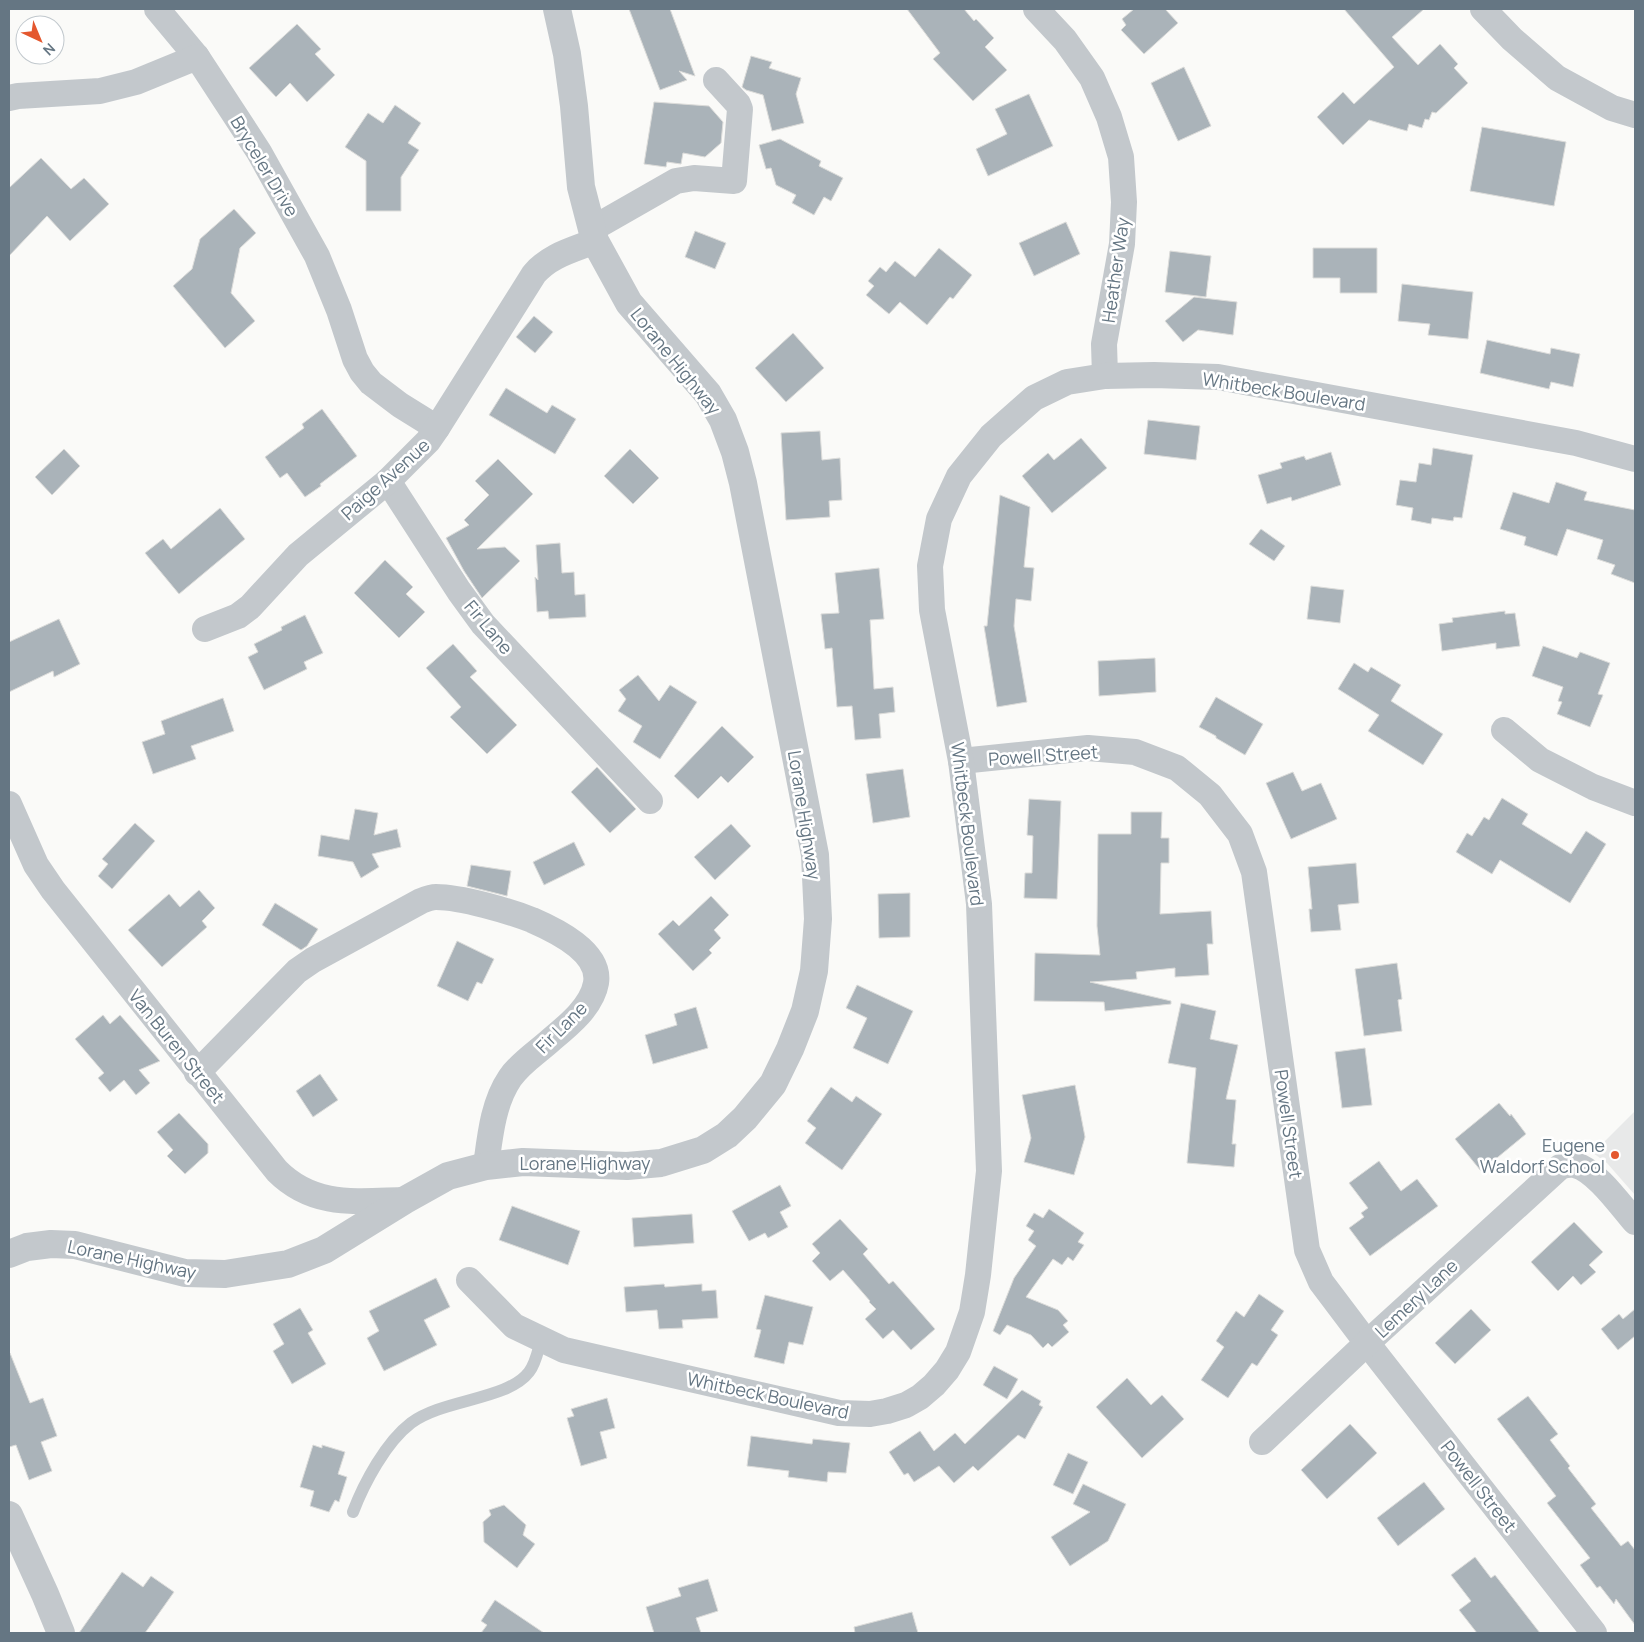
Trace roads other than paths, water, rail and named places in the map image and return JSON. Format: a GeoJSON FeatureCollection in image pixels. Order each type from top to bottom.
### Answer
{"type":"FeatureCollection","features":[{"type":"Feature","properties":{"kind":"street","name":"Bryceler Drive"},"geometry":{"type":"LineString","coordinates":[[157,9],[197,58],[259,152],[317,256],[339,310],[354,359],[362,372],[372,383],[400,405],[437,428]]}},
{"type":"Feature","properties":{"kind":"street","name":"Lorane Highway"},"geometry":{"type":"LineString","coordinates":[[9,1254],[28,1246],[51,1244],[75,1245],[185,1274],[226,1274],[288,1264],[342,1240],[405,1200],[448,1176],[486,1166],[523,1162],[627,1166],[661,1163],[702,1150],[727,1135],[745,1118],[772,1084],[790,1048],[805,1011],[814,971],[818,919],[815,855],[743,483],[735,452],[723,420],[708,394],[629,303],[593,235],[581,187],[574,106],[567,54],[557,9]]}},
{"type":"Feature","properties":{"kind":"street","name":"Heather Way"},"geometry":{"type":"LineString","coordinates":[[1036,9],[1065,40],[1092,78],[1109,117],[1121,157],[1124,202],[1122,244],[1104,344],[1105,376]]}},
{"type":"Feature","properties":{"kind":"street"},"geometry":{"type":"LineString","coordinates":[[1483,9],[1512,39],[1557,78],[1612,108],[1635,114]]}},
{"type":"Feature","properties":{"kind":"street"},"geometry":{"type":"LineString","coordinates":[[9,98],[100,92],[136,82],[197,58]]}},
{"type":"Feature","properties":{"kind":"street","name":"Paige Avenue"},"geometry":{"type":"LineString","coordinates":[[205,629],[238,616],[250,608],[298,554],[388,481],[428,441],[540,266],[593,235],[676,181],[694,178],[734,181],[740,109],[738,104],[716,80]]}},
{"type":"Feature","properties":{"kind":"street","name":"Whitbeck Boulevard"},"geometry":{"type":"LineString","coordinates":[[469,1280],[514,1326],[564,1350],[830,1411],[855,1414],[887,1411],[906,1405],[920,1397],[947,1370],[958,1352],[972,1312],[978,1275],[989,1171],[979,904],[961,761],[932,610],[930,566],[939,520],[959,476],[991,436],[1034,398],[1068,382],[1105,376],[1218,377],[1576,443],[1635,459]]}},
{"type":"Feature","properties":{"kind":"street","name":"Fir Lane"},"geometry":{"type":"LineString","coordinates":[[388,481],[459,591],[483,624],[650,801]]}},
{"type":"Feature","properties":{"kind":"street"},"geometry":{"type":"LineString","coordinates":[[1504,730],[1540,760],[1593,788],[1635,803]]}},
{"type":"Feature","properties":{"kind":"street","name":"Powell Street"},"geometry":{"type":"LineString","coordinates":[[961,761],[1088,748],[1135,752],[1177,768],[1210,795],[1240,834],[1254,872],[1307,1250],[1321,1282],[1594,1633]]}},
{"type":"Feature","properties":{"kind":"street","name":"Van Buren Street"},"geometry":{"type":"LineString","coordinates":[[9,804],[36,865],[53,890],[277,1171],[296,1187],[310,1194],[341,1202],[405,1200]]}},
{"type":"Feature","properties":{"kind":"street","name":"Fir Lane"},"geometry":{"type":"LineString","coordinates":[[198,1073],[297,971],[313,960],[421,901],[434,897],[455,899],[508,912],[565,936],[584,953],[596,973],[596,982],[593,991],[580,1011],[551,1040],[526,1061],[510,1079],[499,1103],[490,1134],[486,1166]]}},
{"type":"Feature","properties":{"kind":"street","name":"Lemery Lane"},"geometry":{"type":"LineString","coordinates":[[1262,1442],[1367,1343],[1560,1167],[1568,1164],[1587,1170],[1635,1222]]}},
{"type":"Feature","properties":{"kind":"street"},"geometry":{"type":"LineString","coordinates":[[9,1515],[61,1633]]}},
{"type":"Feature","properties":{"kind":"lane"},"geometry":{"type":"LineString","coordinates":[[353,1512],[367,1482],[404,1429],[412,1422],[434,1410],[514,1385],[530,1371],[541,1340]]}},
{"type":"Feature","properties":{"kind":"place","name":"Eugene Waldorf School"},"geometry":{"type":"Point","coordinates":[1615,1155]}}]}
